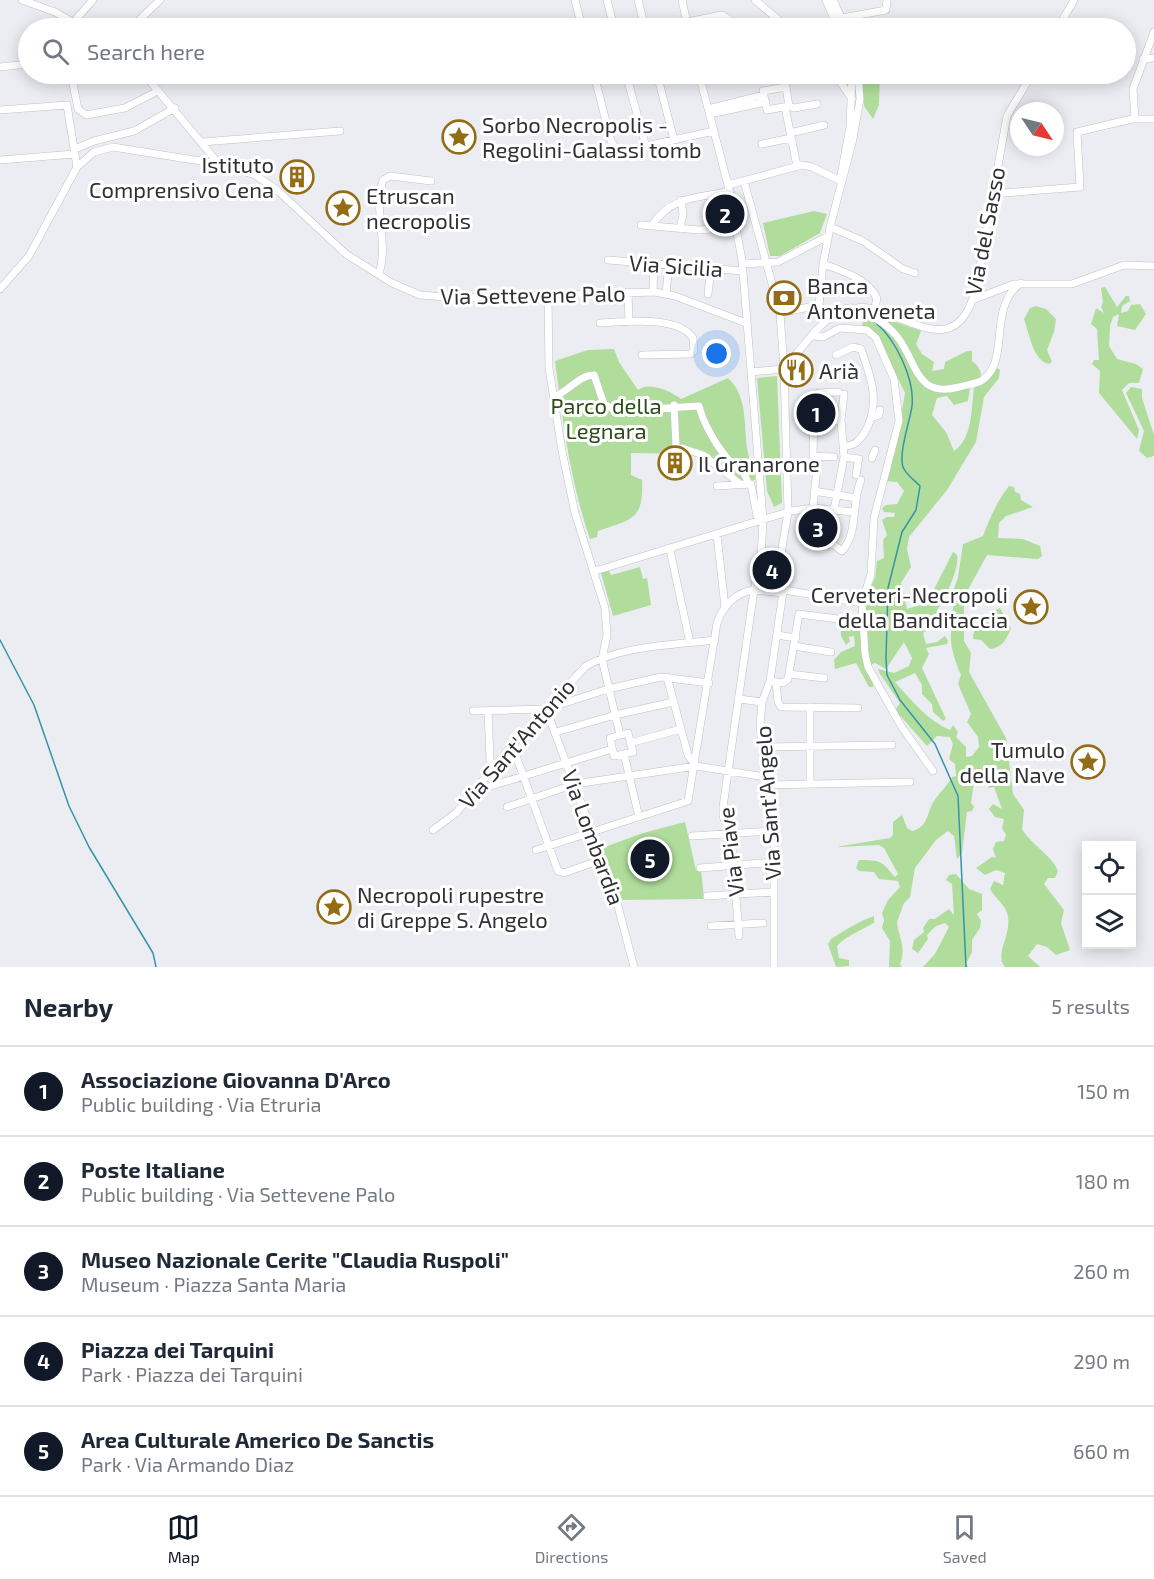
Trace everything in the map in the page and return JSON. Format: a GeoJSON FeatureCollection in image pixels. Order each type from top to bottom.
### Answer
{"type":"FeatureCollection","features":[{"type":"Feature","properties":{"kind":"street"},"geometry":{"type":"LineString","coordinates":[[22,0],[66,18]]}},
{"type":"Feature","properties":{"kind":"street"},"geometry":{"type":"LineString","coordinates":[[77,18],[93,0]]}},
{"type":"Feature","properties":{"kind":"street"},"geometry":{"type":"LineString","coordinates":[[141,18],[160,0]]}},
{"type":"Feature","properties":{"kind":"street"},"geometry":{"type":"LineString","coordinates":[[575,0],[580,18]]}},
{"type":"Feature","properties":{"kind":"street"},"geometry":{"type":"LineString","coordinates":[[607,0],[612,18]]}},
{"type":"Feature","properties":{"kind":"street"},"geometry":{"type":"LineString","coordinates":[[638,0],[642,18]]}},
{"type":"Feature","properties":{"kind":"street"},"geometry":{"type":"LineString","coordinates":[[682,0],[686,18]]}},
{"type":"Feature","properties":{"kind":"street"},"geometry":{"type":"LineString","coordinates":[[755,0],[776,18]]}},
{"type":"Feature","properties":{"kind":"street"},"geometry":{"type":"LineString","coordinates":[[826,0],[834,18]]}},
{"type":"Feature","properties":{"kind":"street"},"geometry":{"type":"LineString","coordinates":[[834,0],[842,18],[886,10],[887,0]]}},
{"type":"Feature","properties":{"kind":"street"},"geometry":{"type":"LineString","coordinates":[[1064,18],[1074,0]]}},
{"type":"Feature","properties":{"kind":"street"},"geometry":{"type":"LineString","coordinates":[[712,18],[722,15],[727,18]]}},
{"type":"Feature","properties":{"kind":"street"},"geometry":{"type":"LineString","coordinates":[[1136,83],[1154,32]]}},
{"type":"Feature","properties":{"kind":"street"},"geometry":{"type":"LineString","coordinates":[[1143,59],[1154,58]]}},
{"type":"Feature","properties":{"kind":"street"},"geometry":{"type":"LineString","coordinates":[[0,67],[18,65]]}},
{"type":"Feature","properties":{"kind":"street"},"geometry":{"type":"LineString","coordinates":[[73,84],[78,109],[86,115],[120,109],[154,93]]}},
{"type":"Feature","properties":{"kind":"street"},"geometry":{"type":"LineString","coordinates":[[153,84],[219,164]]}},
{"type":"Feature","properties":{"kind":"street"},"geometry":{"type":"LineString","coordinates":[[597,84],[614,147],[622,153],[714,131]]}},
{"type":"Feature","properties":{"kind":"street"},"geometry":{"type":"LineString","coordinates":[[629,84],[646,147]]}},
{"type":"Feature","properties":{"kind":"street"},"geometry":{"type":"LineString","coordinates":[[660,84],[674,140]]}},
{"type":"Feature","properties":{"kind":"street"},"geometry":{"type":"LineString","coordinates":[[702,84],[737,226],[743,267],[746,323]]}},
{"type":"Feature","properties":{"kind":"street"},"geometry":{"type":"LineString","coordinates":[[842,84],[852,99]]}},
{"type":"Feature","properties":{"kind":"street"},"geometry":{"type":"LineString","coordinates":[[828,320],[819,304],[823,264],[841,181],[852,84]]}},
{"type":"Feature","properties":{"kind":"street"},"geometry":{"type":"LineString","coordinates":[[841,181],[846,170],[856,126],[859,84]]}},
{"type":"Feature","properties":{"kind":"street","name":"Via del Sasso"},"geometry":{"type":"LineString","coordinates":[[856,308],[874,310],[916,327],[938,330],[958,321],[972,300],[1008,113],[1026,84]]}},
{"type":"Feature","properties":{"kind":"street"},"geometry":{"type":"LineString","coordinates":[[1135,119],[1133,93],[1136,84]]}},
{"type":"Feature","properties":{"kind":"street"},"geometry":{"type":"LineString","coordinates":[[797,166],[791,135],[787,106],[786,87],[764,91],[767,110],[787,106],[794,108],[817,104]]}},
{"type":"Feature","properties":{"kind":"street"},"geometry":{"type":"LineString","coordinates":[[709,111],[765,99]]}},
{"type":"Feature","properties":{"kind":"street"},"geometry":{"type":"LineString","coordinates":[[0,110],[66,104],[70,111],[77,167]]}},
{"type":"Feature","properties":{"kind":"street"},"geometry":{"type":"LineString","coordinates":[[0,160],[75,151],[97,140],[134,131],[175,108]]}},
{"type":"Feature","properties":{"kind":"street"},"geometry":{"type":"LineString","coordinates":[[991,194],[1080,187],[1077,132],[1135,119],[1154,119]]}},
{"type":"Feature","properties":{"kind":"street"},"geometry":{"type":"LineString","coordinates":[[762,144],[824,125]]}},
{"type":"Feature","properties":{"kind":"street"},"geometry":{"type":"LineString","coordinates":[[202,142],[340,131]]}},
{"type":"Feature","properties":{"kind":"street","name":"Via Settevene Palo"},"geometry":{"type":"LineString","coordinates":[[0,290],[29,256],[77,167],[94,152],[110,147],[219,164],[249,172],[264,180],[343,251],[407,290],[431,297],[653,292],[666,294],[746,323]]}},
{"type":"Feature","properties":{"kind":"street"},"geometry":{"type":"LineString","coordinates":[[652,225],[665,208],[681,200],[729,188],[744,180],[797,166],[812,167],[841,181]]}},
{"type":"Feature","properties":{"kind":"street"},"geometry":{"type":"LineString","coordinates":[[379,274],[384,252],[380,207],[383,180],[392,176],[430,181]]}},
{"type":"Feature","properties":{"kind":"street"},"geometry":{"type":"LineString","coordinates":[[744,180],[780,313],[784,369],[789,512],[780,560],[785,578],[758,575]]}},
{"type":"Feature","properties":{"kind":"street"},"geometry":{"type":"LineString","coordinates":[[681,200],[683,216],[681,229]]}},
{"type":"Feature","properties":{"kind":"street"},"geometry":{"type":"LineString","coordinates":[[641,225],[704,230],[737,226]]}},
{"type":"Feature","properties":{"kind":"street"},"geometry":{"type":"LineString","coordinates":[[830,227],[863,241],[903,269],[915,273]]}},
{"type":"Feature","properties":{"kind":"street","name":"Via Sicilia"},"geometry":{"type":"LineString","coordinates":[[608,260],[743,267],[781,261],[828,236]]}},
{"type":"Feature","properties":{"kind":"street"},"geometry":{"type":"LineString","coordinates":[[653,292],[654,262]]}},
{"type":"Feature","properties":{"kind":"street"},"geometry":{"type":"LineString","coordinates":[[666,294],[669,263]]}},
{"type":"Feature","properties":{"kind":"street"},"geometry":{"type":"LineString","coordinates":[[823,264],[850,274],[873,292],[877,299],[874,310]]}},
{"type":"Feature","properties":{"kind":"street"},"geometry":{"type":"LineString","coordinates":[[972,300],[1021,283],[1072,284],[1124,265],[1154,266]]}},
{"type":"Feature","properties":{"kind":"street"},"geometry":{"type":"LineString","coordinates":[[708,294],[711,267]]}},
{"type":"Feature","properties":{"kind":"street"},"geometry":{"type":"LineString","coordinates":[[751,372],[784,369],[828,320],[842,310],[856,308],[891,330],[926,384],[938,390],[948,390],[977,383],[991,371],[1003,306],[1011,292],[1021,283]]}},
{"type":"Feature","properties":{"kind":"street"},"geometry":{"type":"LineString","coordinates":[[628,292],[629,321]]}},
{"type":"Feature","properties":{"kind":"street"},"geometry":{"type":"LineString","coordinates":[[548,295],[548,345],[554,397],[571,498],[595,571],[607,627],[602,659],[620,735]]}},
{"type":"Feature","properties":{"kind":"street"},"geometry":{"type":"LineString","coordinates":[[780,313],[819,304]]}},
{"type":"Feature","properties":{"kind":"street"},"geometry":{"type":"LineString","coordinates":[[600,323],[662,322],[688,332],[693,338],[693,351],[690,354],[642,355]]}},
{"type":"Feature","properties":{"kind":"street","name":"Via Piave"},"geometry":{"type":"LineString","coordinates":[[739,936],[731,834],[722,812],[754,590],[761,558],[763,520],[746,323]]}},
{"type":"Feature","properties":{"kind":"street"},"geometry":{"type":"LineString","coordinates":[[814,336],[821,338],[840,328],[870,332],[876,338],[891,370],[898,395],[899,424],[876,511],[871,574],[862,603],[867,664],[903,730],[933,771]]}},
{"type":"Feature","properties":{"kind":"street"},"geometry":{"type":"LineString","coordinates":[[836,355],[854,346],[861,349],[874,392],[871,418],[856,444],[843,446]]}},
{"type":"Feature","properties":{"kind":"street"},"geometry":{"type":"LineString","coordinates":[[554,397],[586,375],[594,375],[608,408],[617,411],[674,405],[699,405],[702,416],[727,458],[744,471],[748,483],[751,484],[757,516],[763,520]]}},
{"type":"Feature","properties":{"kind":"street"},"geometry":{"type":"LineString","coordinates":[[806,542],[834,545],[842,551],[851,538],[856,498],[853,475],[844,458],[843,446],[838,436],[841,420],[841,393],[818,393],[814,424],[818,457],[817,492],[813,508]]}},
{"type":"Feature","properties":{"kind":"street"},"geometry":{"type":"LineString","coordinates":[[674,405],[679,447],[703,455],[739,483]]}},
{"type":"Feature","properties":{"kind":"street"},"geometry":{"type":"LineString","coordinates":[[871,418],[879,415],[880,410]]}},
{"type":"Feature","properties":{"kind":"street"},"geometry":{"type":"LineString","coordinates":[[814,424],[841,420]]}},
{"type":"Feature","properties":{"kind":"street"},"geometry":{"type":"LineString","coordinates":[[818,457],[834,457]]}},
{"type":"Feature","properties":{"kind":"street"},"geometry":{"type":"LineString","coordinates":[[834,510],[836,495],[853,475],[859,461],[844,458]]}},
{"type":"Feature","properties":{"kind":"street"},"geometry":{"type":"LineString","coordinates":[[717,486],[748,483]]}},
{"type":"Feature","properties":{"kind":"street"},"geometry":{"type":"LineString","coordinates":[[817,492],[856,498]]}},
{"type":"Feature","properties":{"kind":"street"},"geometry":{"type":"LineString","coordinates":[[595,571],[789,512],[813,508],[854,512]]}},
{"type":"Feature","properties":{"kind":"street"},"geometry":{"type":"LineString","coordinates":[[717,535],[725,608]]}},
{"type":"Feature","properties":{"kind":"street"},"geometry":{"type":"LineString","coordinates":[[670,550],[690,643]]}},
{"type":"Feature","properties":{"kind":"street"},"geometry":{"type":"LineString","coordinates":[[761,558],[771,562],[780,560]]}},
{"type":"Feature","properties":{"kind":"street","name":"Via Sant'Angelo"},"geometry":{"type":"LineString","coordinates":[[774,963],[775,862],[760,730],[762,702],[773,681],[785,578]]}},
{"type":"Feature","properties":{"kind":"street"},"geometry":{"type":"LineString","coordinates":[[536,850],[688,801],[696,766],[719,619],[725,608],[739,595],[754,590],[862,603]]}},
{"type":"Feature","properties":{"kind":"street"},"geometry":{"type":"LineString","coordinates":[[838,620],[799,614],[789,674],[784,682],[773,681],[780,706],[858,708]]}},
{"type":"Feature","properties":{"kind":"street"},"geometry":{"type":"LineString","coordinates":[[777,635],[831,652]]}},
{"type":"Feature","properties":{"kind":"street","name":"Via Sant'Antonio"},"geometry":{"type":"LineString","coordinates":[[433,830],[456,813],[512,745],[576,674],[602,659],[648,648],[715,640]]}},
{"type":"Feature","properties":{"kind":"street"},"geometry":{"type":"LineString","coordinates":[[789,674],[824,678]]}},
{"type":"Feature","properties":{"kind":"street"},"geometry":{"type":"LineString","coordinates":[[473,711],[546,709],[608,689],[667,676],[709,682]]}},
{"type":"Feature","properties":{"kind":"street"},"geometry":{"type":"LineString","coordinates":[[667,676],[690,759],[696,766]]}},
{"type":"Feature","properties":{"kind":"street"},"geometry":{"type":"LineString","coordinates":[[739,699],[762,702]]}},
{"type":"Feature","properties":{"kind":"street"},"geometry":{"type":"LineString","coordinates":[[556,732],[615,715],[673,702]]}},
{"type":"Feature","properties":{"kind":"street"},"geometry":{"type":"LineString","coordinates":[[810,707],[810,784]]}},
{"type":"Feature","properties":{"kind":"street","name":"Via Lombardia"},"geometry":{"type":"LineString","coordinates":[[546,709],[603,859],[618,903],[634,967]]}},
{"type":"Feature","properties":{"kind":"street"},"geometry":{"type":"LineString","coordinates":[[488,711],[491,761],[494,767]]}},
{"type":"Feature","properties":{"kind":"street"},"geometry":{"type":"LineString","coordinates":[[630,742],[681,729]]}},
{"type":"Feature","properties":{"kind":"street"},"geometry":{"type":"LineString","coordinates":[[628,733],[630,742],[633,752],[614,756],[610,738],[628,733]]}},
{"type":"Feature","properties":{"kind":"street"},"geometry":{"type":"LineString","coordinates":[[512,745],[560,873],[603,859]]}},
{"type":"Feature","properties":{"kind":"street"},"geometry":{"type":"LineString","coordinates":[[762,747],[892,745]]}},
{"type":"Feature","properties":{"kind":"street"},"geometry":{"type":"LineString","coordinates":[[491,786],[566,761],[612,749]]}},
{"type":"Feature","properties":{"kind":"street"},"geometry":{"type":"LineString","coordinates":[[624,754],[639,817]]}},
{"type":"Feature","properties":{"kind":"street"},"geometry":{"type":"LineString","coordinates":[[507,807],[575,784],[696,766],[757,776],[767,781],[810,784],[910,782]]}},
{"type":"Feature","properties":{"kind":"street"},"geometry":{"type":"LineString","coordinates":[[692,836],[773,831]]}},
{"type":"Feature","properties":{"kind":"street"},"geometry":{"type":"LineString","coordinates":[[700,868],[775,862]]}},
{"type":"Feature","properties":{"kind":"street"},"geometry":{"type":"LineString","coordinates":[[707,896],[774,892]]}},
{"type":"Feature","properties":{"kind":"street"},"geometry":{"type":"LineString","coordinates":[[711,926],[763,923]]}},
{"type":"Feature","properties":{"kind":"green space"},"geometry":{"type":"Polygon","coordinates":[[[863,84],[880,84],[879,105],[873,119],[864,106],[863,84]]]}},
{"type":"Feature","properties":{"kind":"green space"},"geometry":{"type":"Polygon","coordinates":[[[814,211],[827,214],[820,233],[780,256],[770,256],[763,223],[814,211]]]}},
{"type":"Feature","properties":{"kind":"green space"},"geometry":{"type":"Polygon","coordinates":[[[1105,287],[1117,307],[1126,296],[1129,296],[1130,301],[1122,306],[1121,313],[1128,311],[1131,305],[1140,304],[1146,314],[1135,330],[1117,326],[1119,314],[1113,317],[1110,326],[1109,346],[1117,359],[1136,364],[1143,369],[1139,383],[1129,383],[1122,390],[1139,430],[1137,439],[1099,393],[1100,371],[1092,364],[1094,360],[1099,360],[1097,329],[1091,324],[1096,308],[1104,313],[1101,307],[1103,302],[1101,288],[1105,287]]]}},
{"type":"Feature","properties":{"kind":"green space"},"geometry":{"type":"Polygon","coordinates":[[[1036,306],[1046,309],[1056,319],[1047,350],[1052,362],[1049,364],[1039,358],[1035,352],[1024,319],[1030,308],[1036,306]]]}},
{"type":"Feature","properties":{"kind":"green space"},"geometry":{"type":"Polygon","coordinates":[[[864,311],[921,331],[916,344],[922,354],[934,362],[932,371],[944,369],[945,362],[967,351],[972,351],[972,361],[979,368],[981,377],[971,381],[968,401],[954,405],[947,396],[937,398],[932,415],[946,432],[954,451],[965,439],[968,431],[974,388],[991,376],[997,368],[1000,370],[999,378],[984,397],[976,442],[947,490],[909,537],[907,549],[911,567],[901,583],[907,609],[927,603],[953,552],[957,555],[954,575],[937,610],[939,621],[923,633],[926,644],[937,642],[945,636],[948,641],[947,644],[926,648],[929,654],[922,668],[946,719],[943,721],[933,712],[932,704],[922,694],[922,685],[915,673],[895,682],[934,721],[950,730],[953,725],[958,732],[956,737],[966,747],[966,757],[972,756],[979,747],[978,737],[967,722],[971,714],[958,684],[961,675],[954,658],[952,627],[946,623],[946,618],[952,614],[954,603],[951,597],[958,577],[963,544],[983,536],[1001,498],[1009,486],[1014,487],[1015,492],[1020,494],[1021,500],[1033,507],[1006,516],[999,523],[998,538],[1023,539],[1040,546],[1042,556],[1038,559],[987,555],[964,597],[964,641],[971,653],[969,672],[1006,738],[1013,794],[1024,810],[1022,829],[1051,860],[1058,871],[1055,878],[1048,878],[1044,884],[1064,910],[1061,923],[1070,950],[1056,955],[1047,947],[1037,944],[1028,956],[1040,967],[1005,967],[1002,962],[1008,917],[990,889],[994,881],[1003,885],[1005,873],[996,870],[985,875],[976,868],[992,857],[996,858],[993,849],[996,842],[1004,841],[1006,835],[1002,828],[1004,819],[995,817],[989,809],[993,804],[1002,809],[994,787],[989,788],[986,780],[974,782],[971,803],[974,807],[972,811],[967,812],[962,853],[957,859],[954,836],[948,831],[936,840],[915,868],[910,897],[904,903],[897,922],[903,953],[900,964],[902,967],[889,967],[890,941],[882,928],[884,920],[882,913],[888,900],[900,887],[898,881],[879,879],[874,872],[859,871],[856,868],[859,860],[877,861],[895,877],[898,874],[884,848],[879,845],[835,847],[890,838],[893,835],[893,822],[902,815],[907,828],[912,831],[917,829],[924,823],[936,798],[952,777],[956,776],[955,764],[949,759],[953,744],[950,737],[937,736],[927,746],[895,710],[900,703],[878,669],[894,673],[909,666],[912,658],[904,642],[886,669],[875,663],[865,667],[873,678],[873,687],[869,687],[856,663],[835,669],[834,660],[841,652],[855,646],[854,636],[849,637],[850,641],[846,645],[841,636],[841,627],[853,627],[875,578],[877,561],[884,558],[883,540],[887,535],[882,520],[894,517],[895,513],[884,512],[882,508],[886,505],[897,504],[904,491],[897,482],[884,481],[898,434],[905,393],[880,342],[861,330],[863,321],[857,312],[864,311]]]}},
{"type":"Feature","properties":{"kind":"green space","name":"Parco della Legnara"},"geometry":{"type":"Polygon","coordinates":[[[614,349],[619,362],[638,390],[648,386],[654,387],[666,390],[681,399],[728,378],[735,386],[742,403],[748,453],[755,480],[737,479],[704,451],[680,445],[697,454],[631,453],[631,475],[642,480],[641,503],[638,511],[620,524],[598,531],[597,537],[590,539],[572,473],[555,361],[588,350],[614,349]]]}},
{"type":"Feature","properties":{"kind":"green space"},"geometry":{"type":"Polygon","coordinates":[[[777,376],[782,503],[774,507],[767,491],[757,378],[777,376]]]}},
{"type":"Feature","properties":{"kind":"green space"},"geometry":{"type":"Polygon","coordinates":[[[1131,387],[1142,389],[1142,398],[1154,435],[1154,456],[1147,458],[1139,451],[1144,431],[1126,393],[1131,387]]]}},
{"type":"Feature","properties":{"kind":"green space"},"geometry":{"type":"Polygon","coordinates":[[[640,567],[643,579],[647,578],[651,605],[613,616],[601,573],[609,571],[611,575],[640,567]]]}},
{"type":"Feature","properties":{"kind":"green space"},"geometry":{"type":"Polygon","coordinates":[[[1000,608],[1011,628],[1004,642],[990,649],[981,640],[973,639],[974,633],[982,619],[1000,608]]]}},
{"type":"Feature","properties":{"kind":"green space"},"geometry":{"type":"Polygon","coordinates":[[[685,822],[696,870],[701,870],[704,899],[622,900],[602,848],[643,833],[685,822]]]}},
{"type":"Feature","properties":{"kind":"green space"},"geometry":{"type":"Polygon","coordinates":[[[956,874],[969,889],[982,894],[982,910],[977,914],[981,921],[980,928],[972,940],[972,952],[966,964],[969,967],[923,967],[935,954],[949,927],[945,923],[936,926],[927,935],[928,939],[918,953],[912,949],[914,940],[924,932],[923,928],[929,919],[935,919],[949,909],[954,915],[952,884],[946,880],[949,875],[956,874]]]}},
{"type":"Feature","properties":{"kind":"green space"},"geometry":{"type":"Polygon","coordinates":[[[874,916],[874,923],[848,937],[837,946],[839,958],[849,960],[849,966],[836,967],[828,944],[831,939],[874,916]]]}},
{"type":"Feature","properties":{"kind":"waterway"},"geometry":{"type":"LineString","coordinates":[[877,324],[897,350],[910,384],[912,406],[902,463],[907,473],[920,486],[916,510],[902,532],[888,588],[887,675],[900,700],[935,744],[958,796],[966,967]]}},
{"type":"Feature","properties":{"kind":"waterway"},"geometry":{"type":"LineString","coordinates":[[0,640],[34,705],[69,806],[89,847],[153,953],[156,967]]}},
{"type":"Feature","properties":{"kind":"place","name":"Sorbo Necropolis - Regolini-Galassi tomb"},"geometry":{"type":"Point","coordinates":[459,137]}},
{"type":"Feature","properties":{"kind":"place","name":"Istituto Comprensivo Cena"},"geometry":{"type":"Point","coordinates":[297,177]}},
{"type":"Feature","properties":{"kind":"place","name":"Etruscan necropolis"},"geometry":{"type":"Point","coordinates":[343,208]}},
{"type":"Feature","properties":{"kind":"place","name":"Poste Italiane"},"geometry":{"type":"Point","coordinates":[725,214]}},
{"type":"Feature","properties":{"kind":"place","name":"Banca Antonveneta"},"geometry":{"type":"Point","coordinates":[784,298]}},
{"type":"Feature","properties":{"kind":"place","name":"Arià"},"geometry":{"type":"Point","coordinates":[796,370]}},
{"type":"Feature","properties":{"kind":"place","name":"Associazione Giovanna D'Arco"},"geometry":{"type":"Point","coordinates":[816,413]}},
{"type":"Feature","properties":{"kind":"place","name":"Il Granarone"},"geometry":{"type":"Point","coordinates":[675,463]}},
{"type":"Feature","properties":{"kind":"place","name":"Museo Nazionale Cerite \"Claudia Ruspoli\""},"geometry":{"type":"Point","coordinates":[818,528]}},
{"type":"Feature","properties":{"kind":"place","name":"Piazza dei Tarquini"},"geometry":{"type":"Point","coordinates":[772,570]}},
{"type":"Feature","properties":{"kind":"place","name":"Cerveteri-Necropoli della Banditaccia"},"geometry":{"type":"Point","coordinates":[1031,607]}},
{"type":"Feature","properties":{"kind":"place","name":"Tumulo della Nave"},"geometry":{"type":"Point","coordinates":[1088,762]}},
{"type":"Feature","properties":{"kind":"place","name":"Area Culturale Americo De Sanctis"},"geometry":{"type":"Point","coordinates":[650,859]}},
{"type":"Feature","properties":{"kind":"place","name":"Necropoli rupestre di Greppe S. Angelo"},"geometry":{"type":"Point","coordinates":[334,907]}}]}
